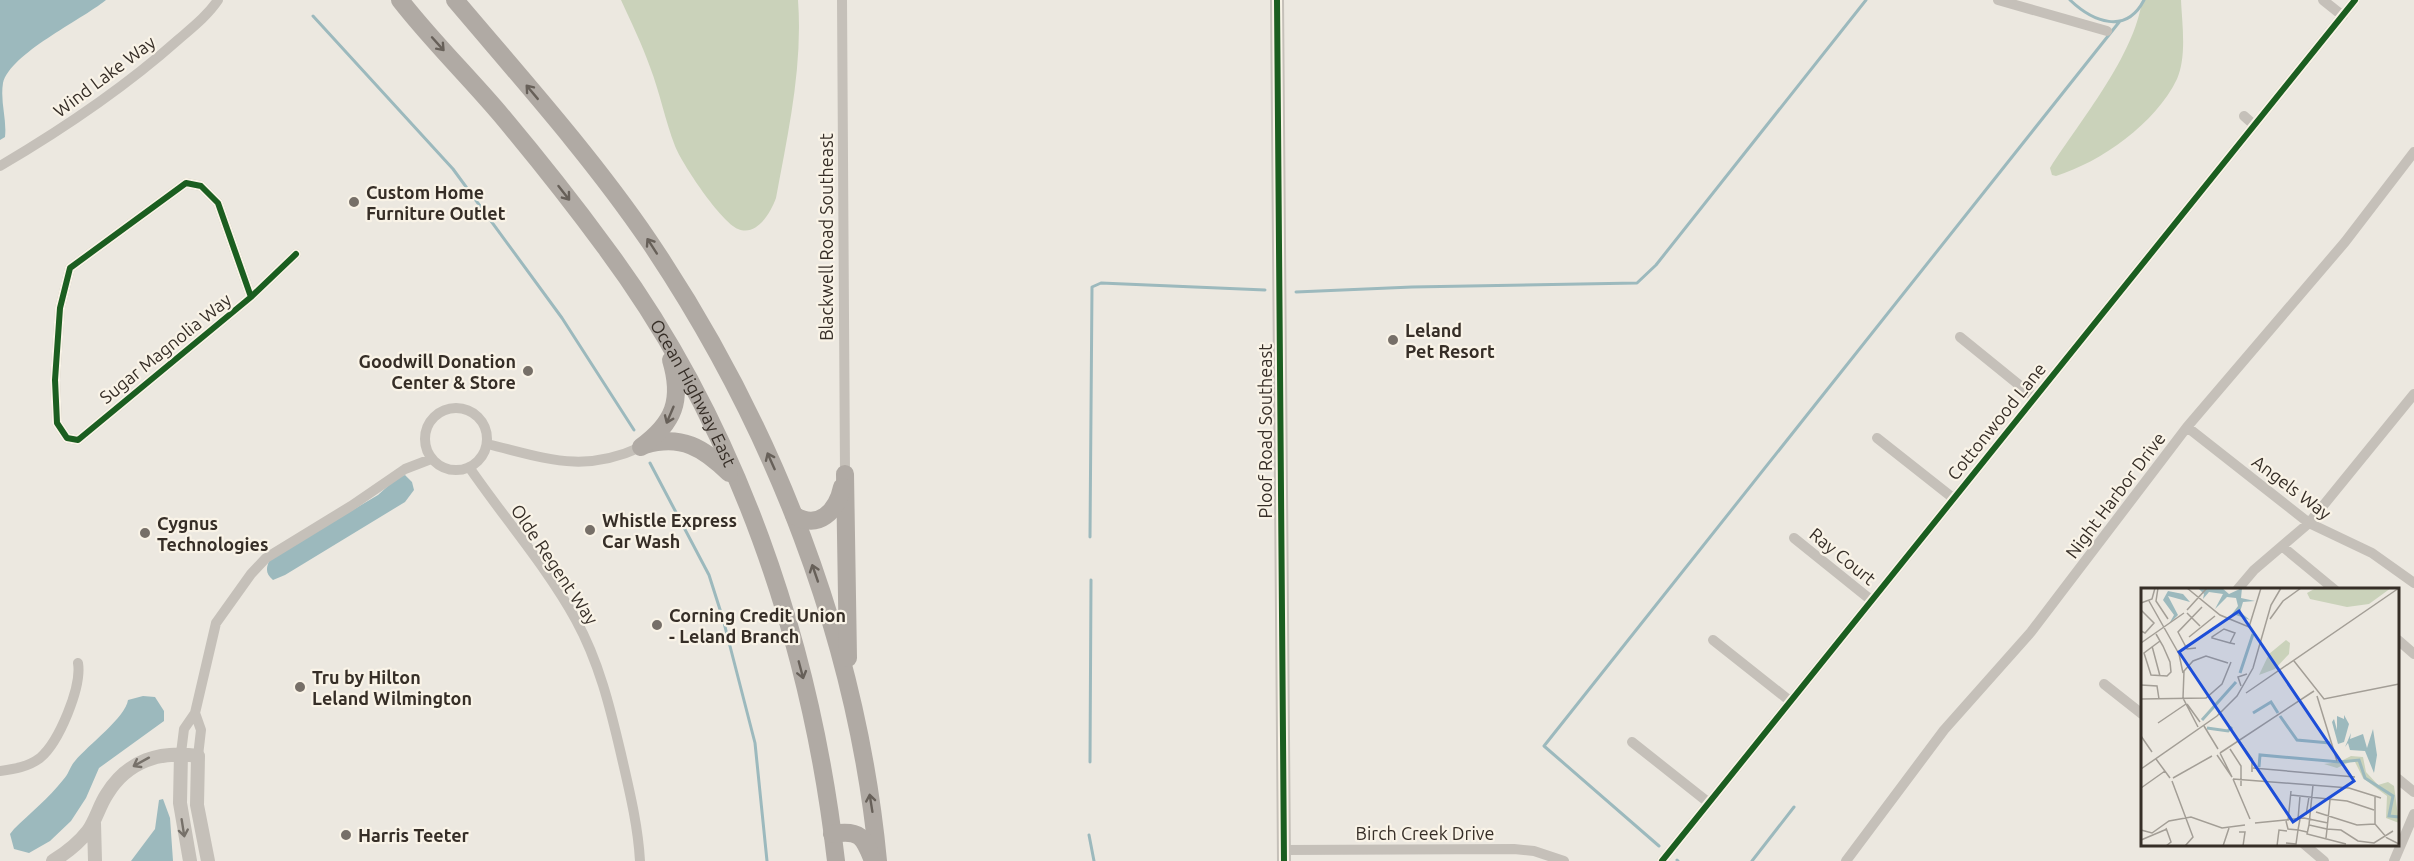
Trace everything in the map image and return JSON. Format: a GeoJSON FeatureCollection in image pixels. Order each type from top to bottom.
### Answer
{"type":"FeatureCollection","features":[{"type":"Feature","properties":{"kind":"highway","name":"Ocean Highway East"},"geometry":{"type":"LineString","coordinates":[[400,0],[562,190],[607,250],[692,386],[737,480],[765,555],[801,669],[822,764],[836,861]]}},
{"type":"Feature","properties":{"kind":"highway"},"geometry":{"type":"LineString","coordinates":[[455,0],[598,172],[648,240],[721,359],[763,442],[794,515],[829,616],[849,689],[867,780],[878,861]]}},
{"type":"Feature","properties":{"kind":"highway"},"geometry":{"type":"LineString","coordinates":[[641,447],[664,428],[672,415],[676,399],[673,366],[664,338]]}},
{"type":"Feature","properties":{"kind":"highway"},"geometry":{"type":"LineString","coordinates":[[641,447],[657,441],[689,442],[706,453],[737,480]]}},
{"type":"Feature","properties":{"kind":"highway"},"geometry":{"type":"LineString","coordinates":[[794,515],[810,522],[822,519],[837,503],[845,474]]}},
{"type":"Feature","properties":{"kind":"highway"},"geometry":{"type":"LineString","coordinates":[[845,474],[849,689]]}},
{"type":"Feature","properties":{"kind":"highway"},"geometry":{"type":"LineString","coordinates":[[832,834],[846,831],[858,835],[866,844],[873,861]]}},
{"type":"Feature","properties":{"kind":"street","name":"Wind Lake Way"},"geometry":{"type":"LineString","coordinates":[[0,166],[56,132],[120,88],[206,15],[218,0]]}},
{"type":"Feature","properties":{"kind":"street","name":"Blackwell Road Southeast"},"geometry":{"type":"LineString","coordinates":[[842,0],[845,474]]}},
{"type":"Feature","properties":{"kind":"street","name":"Ploof Road Southeast"},"geometry":{"type":"LineString","coordinates":[[1278,0],[1279,409],[1284,856]]}},
{"type":"Feature","properties":{"kind":"street"},"geometry":{"type":"LineString","coordinates":[[1998,0],[2107,31]]}},
{"type":"Feature","properties":{"kind":"street"},"geometry":{"type":"LineString","coordinates":[[2323,0],[2343,15]]}},
{"type":"Feature","properties":{"kind":"street","name":"Cottonwood Lane"},"geometry":{"type":"LineString","coordinates":[[1662,861],[2355,0]]}},
{"type":"Feature","properties":{"kind":"street"},"geometry":{"type":"LineString","coordinates":[[2244,116],[2254,125]]}},
{"type":"Feature","properties":{"kind":"street","name":"Night Harbor Drive"},"geometry":{"type":"LineString","coordinates":[[1846,861],[1944,730],[2031,632],[2187,427],[2345,242],[2414,152]]}},
{"type":"Feature","properties":{"kind":"street","name":"Sugar Magnolia Way"},"geometry":{"type":"LineString","coordinates":[[251,297],[218,203],[201,186],[186,183],[70,268],[60,308],[55,380],[57,423],[67,438],[78,440],[251,297],[296,254]]}},
{"type":"Feature","properties":{"kind":"street"},"geometry":{"type":"LineString","coordinates":[[1960,337],[2034,397]]}},
{"type":"Feature","properties":{"kind":"street"},"geometry":{"type":"LineString","coordinates":[[2239,588],[2254,570],[2309,523],[2414,394]]}},
{"type":"Feature","properties":{"kind":"street"},"geometry":{"type":"LineString","coordinates":[[449,408],[459,408],[476,415],[483,423],[487,444],[478,461],[469,467],[450,470],[431,459],[425,446],[424,435],[430,421],[437,414],[449,408]]}},
{"type":"Feature","properties":{"kind":"street","name":"Angels Way"},"geometry":{"type":"LineString","coordinates":[[2187,427],[2309,523],[2372,553],[2414,582]]}},
{"type":"Feature","properties":{"kind":"street"},"geometry":{"type":"LineString","coordinates":[[1877,438],[1953,498]]}},
{"type":"Feature","properties":{"kind":"street"},"geometry":{"type":"LineString","coordinates":[[487,444],[551,460],[582,463],[611,459],[641,447]]}},
{"type":"Feature","properties":{"kind":"street"},"geometry":{"type":"LineString","coordinates":[[190,861],[180,803],[181,753],[184,729],[195,713],[216,622],[266,558],[351,506],[405,469],[431,459]]}},
{"type":"Feature","properties":{"kind":"street","name":"Olde Regent Way"},"geometry":{"type":"LineString","coordinates":[[469,467],[563,599],[592,651],[610,709],[623,764],[636,827],[640,861]]}},
{"type":"Feature","properties":{"kind":"street","name":"Ray Court"},"geometry":{"type":"LineString","coordinates":[[1794,538],[1871,600]]}},
{"type":"Feature","properties":{"kind":"street"},"geometry":{"type":"LineString","coordinates":[[2283,547],[2333,588]]}},
{"type":"Feature","properties":{"kind":"street"},"geometry":{"type":"LineString","coordinates":[[1713,640],[1791,701]]}},
{"type":"Feature","properties":{"kind":"street"},"geometry":{"type":"LineString","coordinates":[[2399,642],[2414,654]]}},
{"type":"Feature","properties":{"kind":"street"},"geometry":{"type":"LineString","coordinates":[[0,771],[30,764],[50,747],[76,691],[79,681],[78,663]]}},
{"type":"Feature","properties":{"kind":"street"},"geometry":{"type":"LineString","coordinates":[[2104,684],[2141,711]]}},
{"type":"Feature","properties":{"kind":"street"},"geometry":{"type":"LineString","coordinates":[[195,713],[201,730],[197,805],[208,861]]}},
{"type":"Feature","properties":{"kind":"street"},"geometry":{"type":"LineString","coordinates":[[1632,742],[1709,803]]}},
{"type":"Feature","properties":{"kind":"street"},"geometry":{"type":"LineString","coordinates":[[53,861],[74,847],[94,821],[108,792],[127,771],[153,756],[181,753],[198,756]]}},
{"type":"Feature","properties":{"kind":"street"},"geometry":{"type":"LineString","coordinates":[[2399,780],[2414,792]]}},
{"type":"Feature","properties":{"kind":"street"},"geometry":{"type":"LineString","coordinates":[[2394,861],[2414,814]]}},
{"type":"Feature","properties":{"kind":"street"},"geometry":{"type":"LineString","coordinates":[[94,821],[94,861]]}},
{"type":"Feature","properties":{"kind":"street"},"geometry":{"type":"LineString","coordinates":[[2306,846],[2325,861]]}},
{"type":"Feature","properties":{"kind":"street","name":"Birch Creek Drive"},"geometry":{"type":"LineString","coordinates":[[1284,856],[1514,849],[1534,851],[1564,861]]}},
{"type":"Feature","properties":{"kind":"green space"},"geometry":{"type":"Polygon","coordinates":[[[621,0],[798,0],[796,75],[776,198],[767,216],[751,230],[738,229],[722,216],[685,166],[671,136],[647,58],[621,0]]]}},
{"type":"Feature","properties":{"kind":"green space"},"geometry":{"type":"Polygon","coordinates":[[[2142,0],[2181,0],[2183,50],[2177,79],[2156,111],[2125,139],[2109,151],[2073,170],[2056,176],[2052,175],[2050,168],[2118,65],[2129,43],[2142,0]]]}},
{"type":"Feature","properties":{"kind":"water"},"geometry":{"type":"Polygon","coordinates":[[[0,0],[106,0],[32,49],[9,72],[2,90],[5,137],[0,140],[0,0]]]}},
{"type":"Feature","properties":{"kind":"water"},"geometry":{"type":"Polygon","coordinates":[[[405,475],[412,482],[414,490],[405,502],[285,575],[273,580],[267,573],[270,559],[378,495],[398,477],[405,475]]]}},
{"type":"Feature","properties":{"kind":"water"},"geometry":{"type":"Polygon","coordinates":[[[143,696],[155,697],[164,711],[164,721],[99,768],[86,798],[71,821],[50,841],[29,853],[14,849],[10,834],[14,829],[58,787],[81,754],[121,714],[128,700],[143,696]]]}},
{"type":"Feature","properties":{"kind":"water"},"geometry":{"type":"Polygon","coordinates":[[[163,799],[170,818],[173,861],[131,861],[155,829],[159,800],[163,799]]]}},
{"type":"Feature","properties":{"kind":"waterway"},"geometry":{"type":"LineString","coordinates":[[1296,292],[1412,287],[1637,283],[1656,265],[1866,0]]}},
{"type":"Feature","properties":{"kind":"waterway"},"geometry":{"type":"LineString","coordinates":[[2070,0],[2089,14],[2109,21],[2128,18],[2137,11],[2144,0]]}},
{"type":"Feature","properties":{"kind":"waterway"},"geometry":{"type":"LineString","coordinates":[[313,16],[453,169],[562,318],[634,430]]}},
{"type":"Feature","properties":{"kind":"waterway"},"geometry":{"type":"LineString","coordinates":[[1659,846],[1544,746],[2120,21]]}},
{"type":"Feature","properties":{"kind":"waterway"},"geometry":{"type":"LineString","coordinates":[[1090,537],[1092,287],[1101,283],[1265,290]]}},
{"type":"Feature","properties":{"kind":"waterway"},"geometry":{"type":"LineString","coordinates":[[650,463],[709,575],[723,619],[755,743],[767,861]]}},
{"type":"Feature","properties":{"kind":"waterway"},"geometry":{"type":"LineString","coordinates":[[1090,762],[1091,580]]}},
{"type":"Feature","properties":{"kind":"waterway"},"geometry":{"type":"LineString","coordinates":[[1752,861],[1794,807]]}},
{"type":"Feature","properties":{"kind":"waterway"},"geometry":{"type":"LineString","coordinates":[[1089,835],[1094,861]]}},
{"type":"Feature","properties":{"kind":"cycle path"},"geometry":{"type":"LineString","coordinates":[[1277,0],[1284,861]]}},
{"type":"Feature","properties":{"kind":"cycle path"},"geometry":{"type":"LineString","coordinates":[[1662,861],[2355,0]]}},
{"type":"Feature","properties":{"kind":"cycle path"},"geometry":{"type":"LineString","coordinates":[[251,297],[218,203],[201,186],[186,183],[70,268],[60,308],[55,380],[57,423],[67,438],[78,440],[251,297],[296,254]]}},
{"type":"Feature","properties":{"kind":"place","name":"Custom Home Furniture Outlet"},"geometry":{"type":"Point","coordinates":[354,202]}},
{"type":"Feature","properties":{"kind":"place","name":"Leland Pet Resort"},"geometry":{"type":"Point","coordinates":[1393,340]}},
{"type":"Feature","properties":{"kind":"place","name":"Goodwill Donation Center & Store"},"geometry":{"type":"Point","coordinates":[528,371]}},
{"type":"Feature","properties":{"kind":"place","name":"Whistle Express Car Wash"},"geometry":{"type":"Point","coordinates":[590,530]}},
{"type":"Feature","properties":{"kind":"place","name":"Cygnus Technologies"},"geometry":{"type":"Point","coordinates":[145,533]}},
{"type":"Feature","properties":{"kind":"place","name":"Corning Credit Union - Leland Branch"},"geometry":{"type":"Point","coordinates":[657,625]}},
{"type":"Feature","properties":{"kind":"place","name":"Tru by Hilton Leland Wilmington"},"geometry":{"type":"Point","coordinates":[300,687]}},
{"type":"Feature","properties":{"kind":"place","name":"Harris Teeter"},"geometry":{"type":"Point","coordinates":[346,835]}}]}
